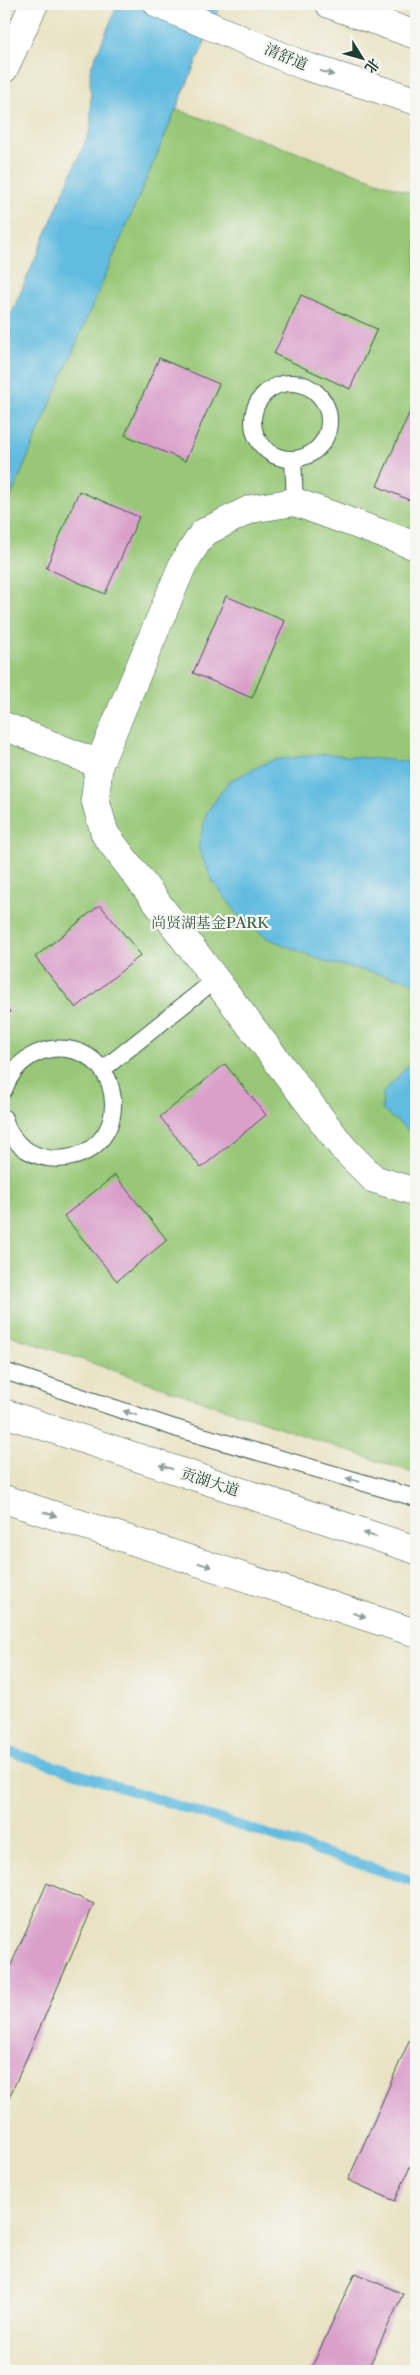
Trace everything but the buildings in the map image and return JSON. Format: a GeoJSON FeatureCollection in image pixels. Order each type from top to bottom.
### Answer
{"type":"FeatureCollection","features":[{"type":"Feature","properties":{"kind":"street"},"geometry":{"type":"LineString","coordinates":[[4,69],[34,4]]}},
{"type":"Feature","properties":{"kind":"street","name":"清舒道"},"geometry":{"type":"LineString","coordinates":[[158,4],[305,66],[416,101]]}},
{"type":"Feature","properties":{"kind":"street"},"geometry":{"type":"LineString","coordinates":[[329,4],[416,35]]}},
{"type":"Feature","properties":{"kind":"street"},"geometry":{"type":"LineString","coordinates":[[416,546],[295,502],[251,509],[204,533],[183,564],[99,764],[95,799],[105,834],[344,1149],[374,1179],[416,1192]]}},
{"type":"Feature","properties":{"kind":"street"},"geometry":{"type":"LineString","coordinates":[[4,726],[99,764]]}},
{"type":"Feature","properties":{"kind":"street","name":"贡湖大道"},"geometry":{"type":"LineString","coordinates":[[4,1413],[416,1550]]}},
{"type":"Feature","properties":{"kind":"street"},"geometry":{"type":"LineString","coordinates":[[4,1499],[416,1634]]}},
{"type":"Feature","properties":{"kind":"lane"},"geometry":{"type":"LineString","coordinates":[[294,383],[311,389],[324,402],[329,426],[325,439],[316,449],[305,456],[293,459],[280,458],[268,452],[260,443],[255,432],[253,420],[261,397],[282,384],[294,383]]}},
{"type":"Feature","properties":{"kind":"lane"},"geometry":{"type":"LineString","coordinates":[[293,459],[295,502]]}},
{"type":"Feature","properties":{"kind":"lane"},"geometry":{"type":"LineString","coordinates":[[102,1070],[215,980]]}},
{"type":"Feature","properties":{"kind":"lane"},"geometry":{"type":"LineString","coordinates":[[4,1090],[9,1075],[21,1061],[37,1052],[54,1048],[73,1050],[89,1058],[102,1070],[111,1087],[113,1106],[110,1124],[100,1140],[86,1152],[68,1159],[49,1160],[31,1154],[17,1143],[6,1128],[4,1118]]}},
{"type":"Feature","properties":{"kind":"lane"},"geometry":{"type":"LineString","coordinates":[[4,1371],[175,1428],[416,1498]]}},
{"type":"Feature","properties":{"kind":"green space","name":"尚贤湖基金PARK"},"geometry":{"type":"Polygon","coordinates":[[[176,109],[416,195],[416,1474],[4,1333],[4,513],[176,109]]]}},
{"type":"Feature","properties":{"kind":"water"},"geometry":{"type":"Polygon","coordinates":[[[118,4],[221,4],[4,513],[4,331],[91,128],[90,70],[118,4]]]}},
{"type":"Feature","properties":{"kind":"water"},"geometry":{"type":"Polygon","coordinates":[[[327,754],[410,762],[416,765],[416,986],[408,980],[325,962],[267,938],[239,916],[213,882],[198,848],[207,812],[229,781],[272,760],[327,754]]]}},
{"type":"Feature","properties":{"kind":"water"},"geometry":{"type":"Polygon","coordinates":[[[416,1057],[416,1136],[382,1110],[383,1093],[416,1057]]]}},
{"type":"Feature","properties":{"kind":"waterway"},"geometry":{"type":"LineString","coordinates":[[4,1750],[416,1882]]}}]}
